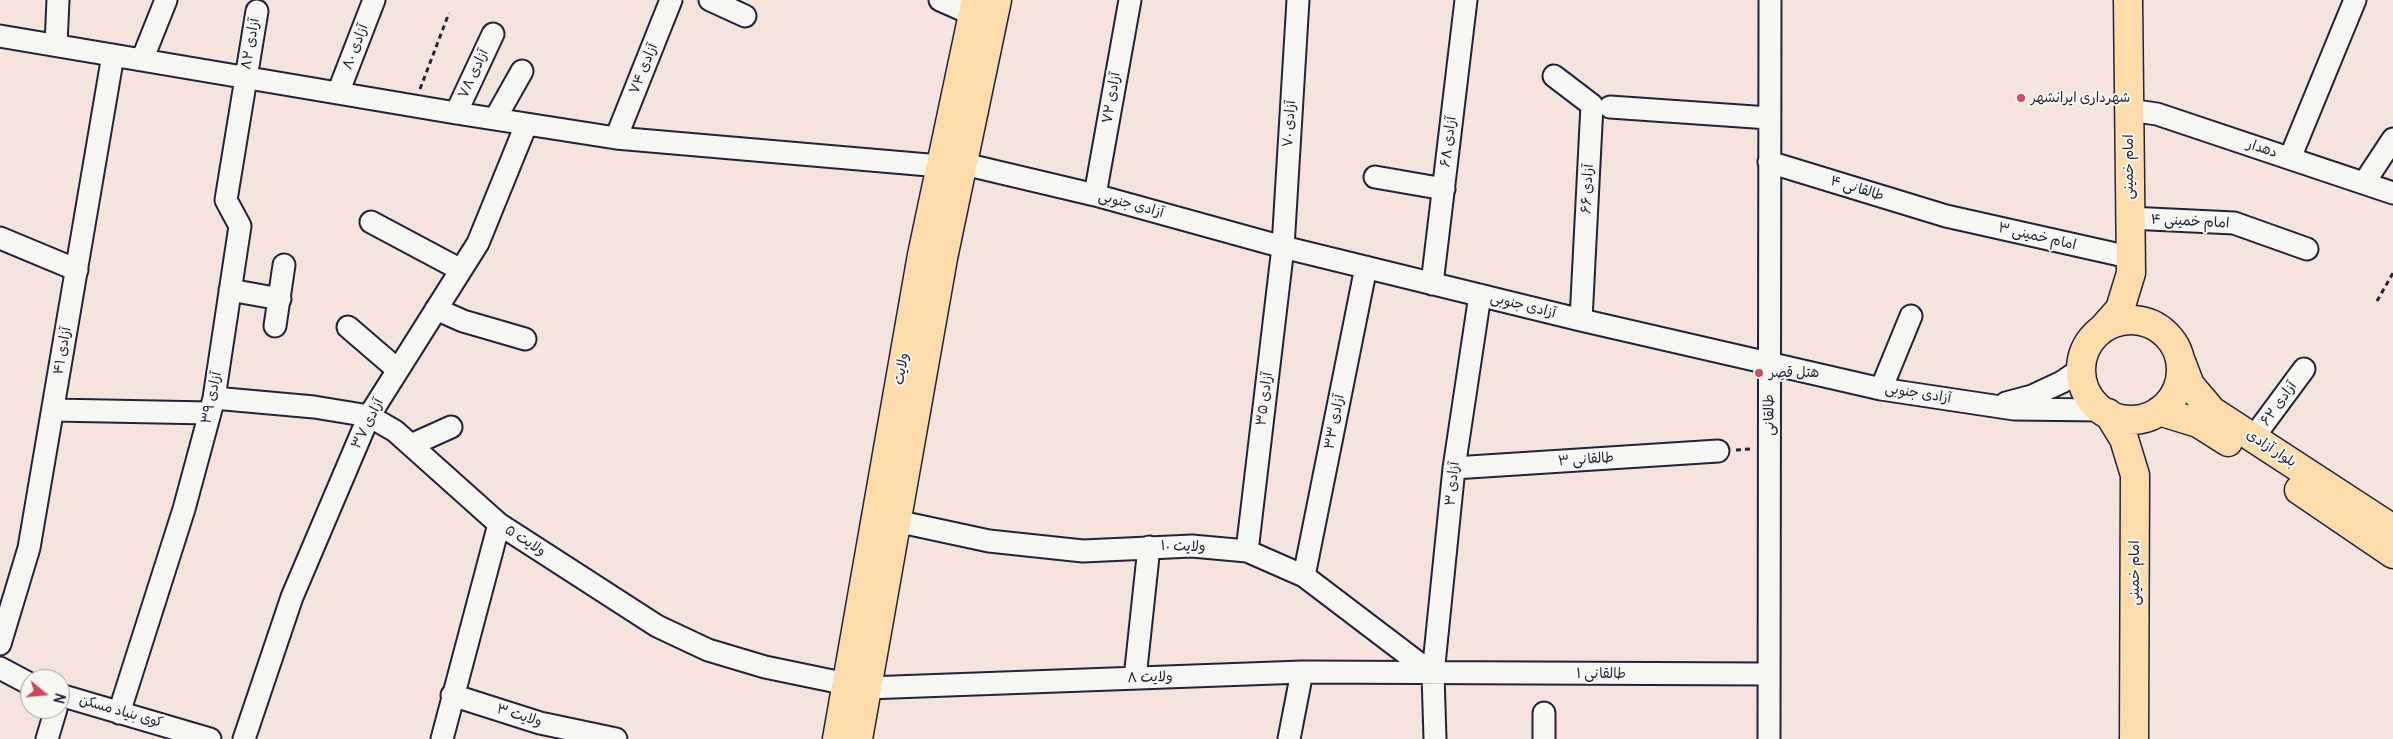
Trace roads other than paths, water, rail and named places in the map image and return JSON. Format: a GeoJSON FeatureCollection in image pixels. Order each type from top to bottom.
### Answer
{"type":"FeatureCollection","features":[{"type":"Feature","properties":{"kind":"main road","name":"ولایت"},"geometry":{"type":"LineString","coordinates":[[858,739],[857,686],[920,265],[952,165],[996,0]]}},
{"type":"Feature","properties":{"kind":"main road","name":"امام خمینی"},"geometry":{"type":"LineString","coordinates":[[2104,327],[2120,309],[2130,265],[2128,0]]}},
{"type":"Feature","properties":{"kind":"main road","name":"ولایت"},"geometry":{"type":"LineString","coordinates":[[837,739],[857,686],[896,521],[943,258],[952,165],[975,8]]}},
{"type":"Feature","properties":{"kind":"main road"},"geometry":{"type":"LineString","coordinates":[[2130,265],[2142,298],[2171,340],[2180,360],[2179,382],[2170,401],[2153,414],[2131,420],[2116,418],[2105,412],[2091,399],[2084,386],[2081,369],[2084,353],[2092,338],[2104,327],[2120,321],[2136,319],[2152,324],[2171,340]]}},
{"type":"Feature","properties":{"kind":"main road","name":"بلوار آزادی"},"geometry":{"type":"LineString","coordinates":[[2171,340],[2190,385],[2212,411],[2393,529]]}},
{"type":"Feature","properties":{"kind":"main road","name":"امام خمینی"},"geometry":{"type":"LineString","coordinates":[[2105,412],[2124,439],[2136,475],[2134,739]]}},
{"type":"Feature","properties":{"kind":"main road"},"geometry":{"type":"LineString","coordinates":[[2136,475],[2137,444],[2153,414]]}},
{"type":"Feature","properties":{"kind":"main road","name":"بلوار آزادی"},"geometry":{"type":"LineString","coordinates":[[2153,414],[2198,423],[2393,554]]}},
{"type":"Feature","properties":{"kind":"street"},"geometry":{"type":"LineString","coordinates":[[56,45],[58,0]]}},
{"type":"Feature","properties":{"kind":"street"},"geometry":{"type":"LineString","coordinates":[[142,60],[166,0]]}},
{"type":"Feature","properties":{"kind":"street","name":"آزادی ۸۰"},"geometry":{"type":"LineString","coordinates":[[338,93],[374,0]]}},
{"type":"Feature","properties":{"kind":"street","name":"آزادی ۷۴"},"geometry":{"type":"LineString","coordinates":[[616,138],[671,0]]}},
{"type":"Feature","properties":{"kind":"street"},"geometry":{"type":"LineString","coordinates":[[710,0],[744,16]]}},
{"type":"Feature","properties":{"kind":"street"},"geometry":{"type":"LineString","coordinates":[[940,0],[975,8]]}},
{"type":"Feature","properties":{"kind":"street","name":"آزادی ۷۲"},"geometry":{"type":"LineString","coordinates":[[1095,195],[1130,0]]}},
{"type":"Feature","properties":{"kind":"street","name":"آزادی ۷۰"},"geometry":{"type":"LineString","coordinates":[[1283,247],[1298,0]]}},
{"type":"Feature","properties":{"kind":"street","name":"آزادی ۶۸"},"geometry":{"type":"LineString","coordinates":[[1432,284],[1466,0]]}},
{"type":"Feature","properties":{"kind":"street","name":"طالقانی"},"geometry":{"type":"LineString","coordinates":[[1769,739],[1771,447],[1769,362],[1770,0]]}},
{"type":"Feature","properties":{"kind":"street"},"geometry":{"type":"LineString","coordinates":[[2290,158],[2355,0]]}},
{"type":"Feature","properties":{"kind":"street","name":"آزادی ۸۲"},"geometry":{"type":"LineString","coordinates":[[245,77],[257,11]]}},
{"type":"Feature","properties":{"kind":"street","name":"آزادی ۷۸"},"geometry":{"type":"LineString","coordinates":[[456,113],[493,34]]}},
{"type":"Feature","properties":{"kind":"street","name":"آزادی جنوبی"},"geometry":{"type":"LineString","coordinates":[[0,36],[526,125],[616,138],[952,165],[1095,195],[1366,268],[1580,320],[1881,389],[1994,406],[2032,396],[2062,382],[2081,369]]}},
{"type":"Feature","properties":{"kind":"street","name":"آزادی ۴۱"},"geometry":{"type":"LineString","coordinates":[[0,644],[29,548],[113,55]]}},
{"type":"Feature","properties":{"kind":"street"},"geometry":{"type":"LineString","coordinates":[[496,120],[522,71]]}},
{"type":"Feature","properties":{"kind":"street","name":"آزادی ۶۶"},"geometry":{"type":"LineString","coordinates":[[1554,76],[1592,105],[1580,320]]}},
{"type":"Feature","properties":{"kind":"street","name":"آزادی ۳۹"},"geometry":{"type":"LineString","coordinates":[[119,713],[184,509],[212,405],[240,226],[226,200],[245,77]]}},
{"type":"Feature","properties":{"kind":"street"},"geometry":{"type":"LineString","coordinates":[[1610,107],[1769,118]]}},
{"type":"Feature","properties":{"kind":"street","name":"دهدار"},"geometry":{"type":"LineString","coordinates":[[2129,110],[2157,114],[2393,193]]}},
{"type":"Feature","properties":{"kind":"street","name":"آزادی ۳۷"},"geometry":{"type":"LineString","coordinates":[[244,739],[292,597],[369,416],[478,242],[526,125]]}},
{"type":"Feature","properties":{"kind":"street"},"geometry":{"type":"LineString","coordinates":[[2364,183],[2393,139]]}},
{"type":"Feature","properties":{"kind":"street","name":"طالقانی ۴"},"geometry":{"type":"LineString","coordinates":[[1769,162],[1946,216]]}},
{"type":"Feature","properties":{"kind":"street"},"geometry":{"type":"LineString","coordinates":[[1375,177],[1444,188]]}},
{"type":"Feature","properties":{"kind":"street","name":"امام خمینی ۳"},"geometry":{"type":"LineString","coordinates":[[1946,216],[2130,265]]}},
{"type":"Feature","properties":{"kind":"street","name":"امام خمینی ۴"},"geometry":{"type":"LineString","coordinates":[[2129,218],[2234,223],[2307,250]]}},
{"type":"Feature","properties":{"kind":"street"},"geometry":{"type":"LineString","coordinates":[[371,222],[461,270]]}},
{"type":"Feature","properties":{"kind":"street"},"geometry":{"type":"LineString","coordinates":[[0,238],[77,270]]}},
{"type":"Feature","properties":{"kind":"street","name":"آزادی ۳۵"},"geometry":{"type":"LineString","coordinates":[[1247,551],[1283,247]]}},
{"type":"Feature","properties":{"kind":"street"},"geometry":{"type":"LineString","coordinates":[[275,326],[284,265]]}},
{"type":"Feature","properties":{"kind":"street","name":"آزادی ۳۳"},"geometry":{"type":"LineString","coordinates":[[1304,576],[1366,268]]}},
{"type":"Feature","properties":{"kind":"street"},"geometry":{"type":"LineString","coordinates":[[230,290],[280,299]]}},
{"type":"Feature","properties":{"kind":"street","name":"آزادی ۳"},"geometry":{"type":"LineString","coordinates":[[1435,739],[1433,674],[1454,468],[1480,295]]}},
{"type":"Feature","properties":{"kind":"street"},"geometry":{"type":"LineString","coordinates":[[436,309],[463,321],[525,339]]}},
{"type":"Feature","properties":{"kind":"street"},"geometry":{"type":"LineString","coordinates":[[1881,389],[1911,316]]}},
{"type":"Feature","properties":{"kind":"street"},"geometry":{"type":"LineString","coordinates":[[348,327],[398,370]]}},
{"type":"Feature","properties":{"kind":"street","name":"آزادی ۶۲"},"geometry":{"type":"LineString","coordinates":[[2253,438],[2304,369]]}},
{"type":"Feature","properties":{"kind":"street","name":"ولایت ۵"},"geometry":{"type":"LineString","coordinates":[[53,410],[212,405],[314,407],[369,416],[395,431],[499,524],[657,626],[708,650],[765,667],[857,686]]}},
{"type":"Feature","properties":{"kind":"street"},"geometry":{"type":"LineString","coordinates":[[1994,406],[2014,409],[2105,412]]}},
{"type":"Feature","properties":{"kind":"street"},"geometry":{"type":"LineString","coordinates":[[411,445],[451,426]]}},
{"type":"Feature","properties":{"kind":"street","name":"طالقانی ۳"},"geometry":{"type":"LineString","coordinates":[[1454,468],[1718,451]]}},
{"type":"Feature","properties":{"kind":"street","name":"ولایت ۱۰"},"geometry":{"type":"LineString","coordinates":[[896,521],[989,541],[1083,551],[1192,546],[1247,551],[1304,576],[1433,674]]}},
{"type":"Feature","properties":{"kind":"street"},"geometry":{"type":"LineString","coordinates":[[442,739],[452,695],[499,524]]}},
{"type":"Feature","properties":{"kind":"street"},"geometry":{"type":"LineString","coordinates":[[1135,678],[1149,547]]}},
{"type":"Feature","properties":{"kind":"street"},"geometry":{"type":"LineString","coordinates":[[0,668],[20,679]]}},
{"type":"Feature","properties":{"kind":"street"},"geometry":{"type":"LineString","coordinates":[[1289,739],[1302,672]]}},
{"type":"Feature","properties":{"kind":"street","name":"ولایت ۸"},"geometry":{"type":"LineString","coordinates":[[857,686],[1302,672],[1433,674]]}},
{"type":"Feature","properties":{"kind":"street","name":"طالقانی ۱"},"geometry":{"type":"LineString","coordinates":[[1433,674],[1768,674]]}},
{"type":"Feature","properties":{"kind":"street","name":"ولایت ۳"},"geometry":{"type":"LineString","coordinates":[[452,695],[540,723],[616,739]]}},
{"type":"Feature","properties":{"kind":"street","name":"کوی بنیاد مسکن"},"geometry":{"type":"LineString","coordinates":[[70,698],[182,734],[210,739]]}},
{"type":"Feature","properties":{"kind":"street"},"geometry":{"type":"LineString","coordinates":[[1544,712],[1544,739]]}},
{"type":"Feature","properties":{"kind":"street"},"geometry":{"type":"LineString","coordinates":[[47,739],[53,719]]}},
{"type":"Feature","properties":{"kind":"place","name":"شهرداری ایرانشهر"},"geometry":{"type":"Point","coordinates":[2021,98]}},
{"type":"Feature","properties":{"kind":"place","name":"هتل قصِر"},"geometry":{"type":"Point","coordinates":[1759,373]}}]}
